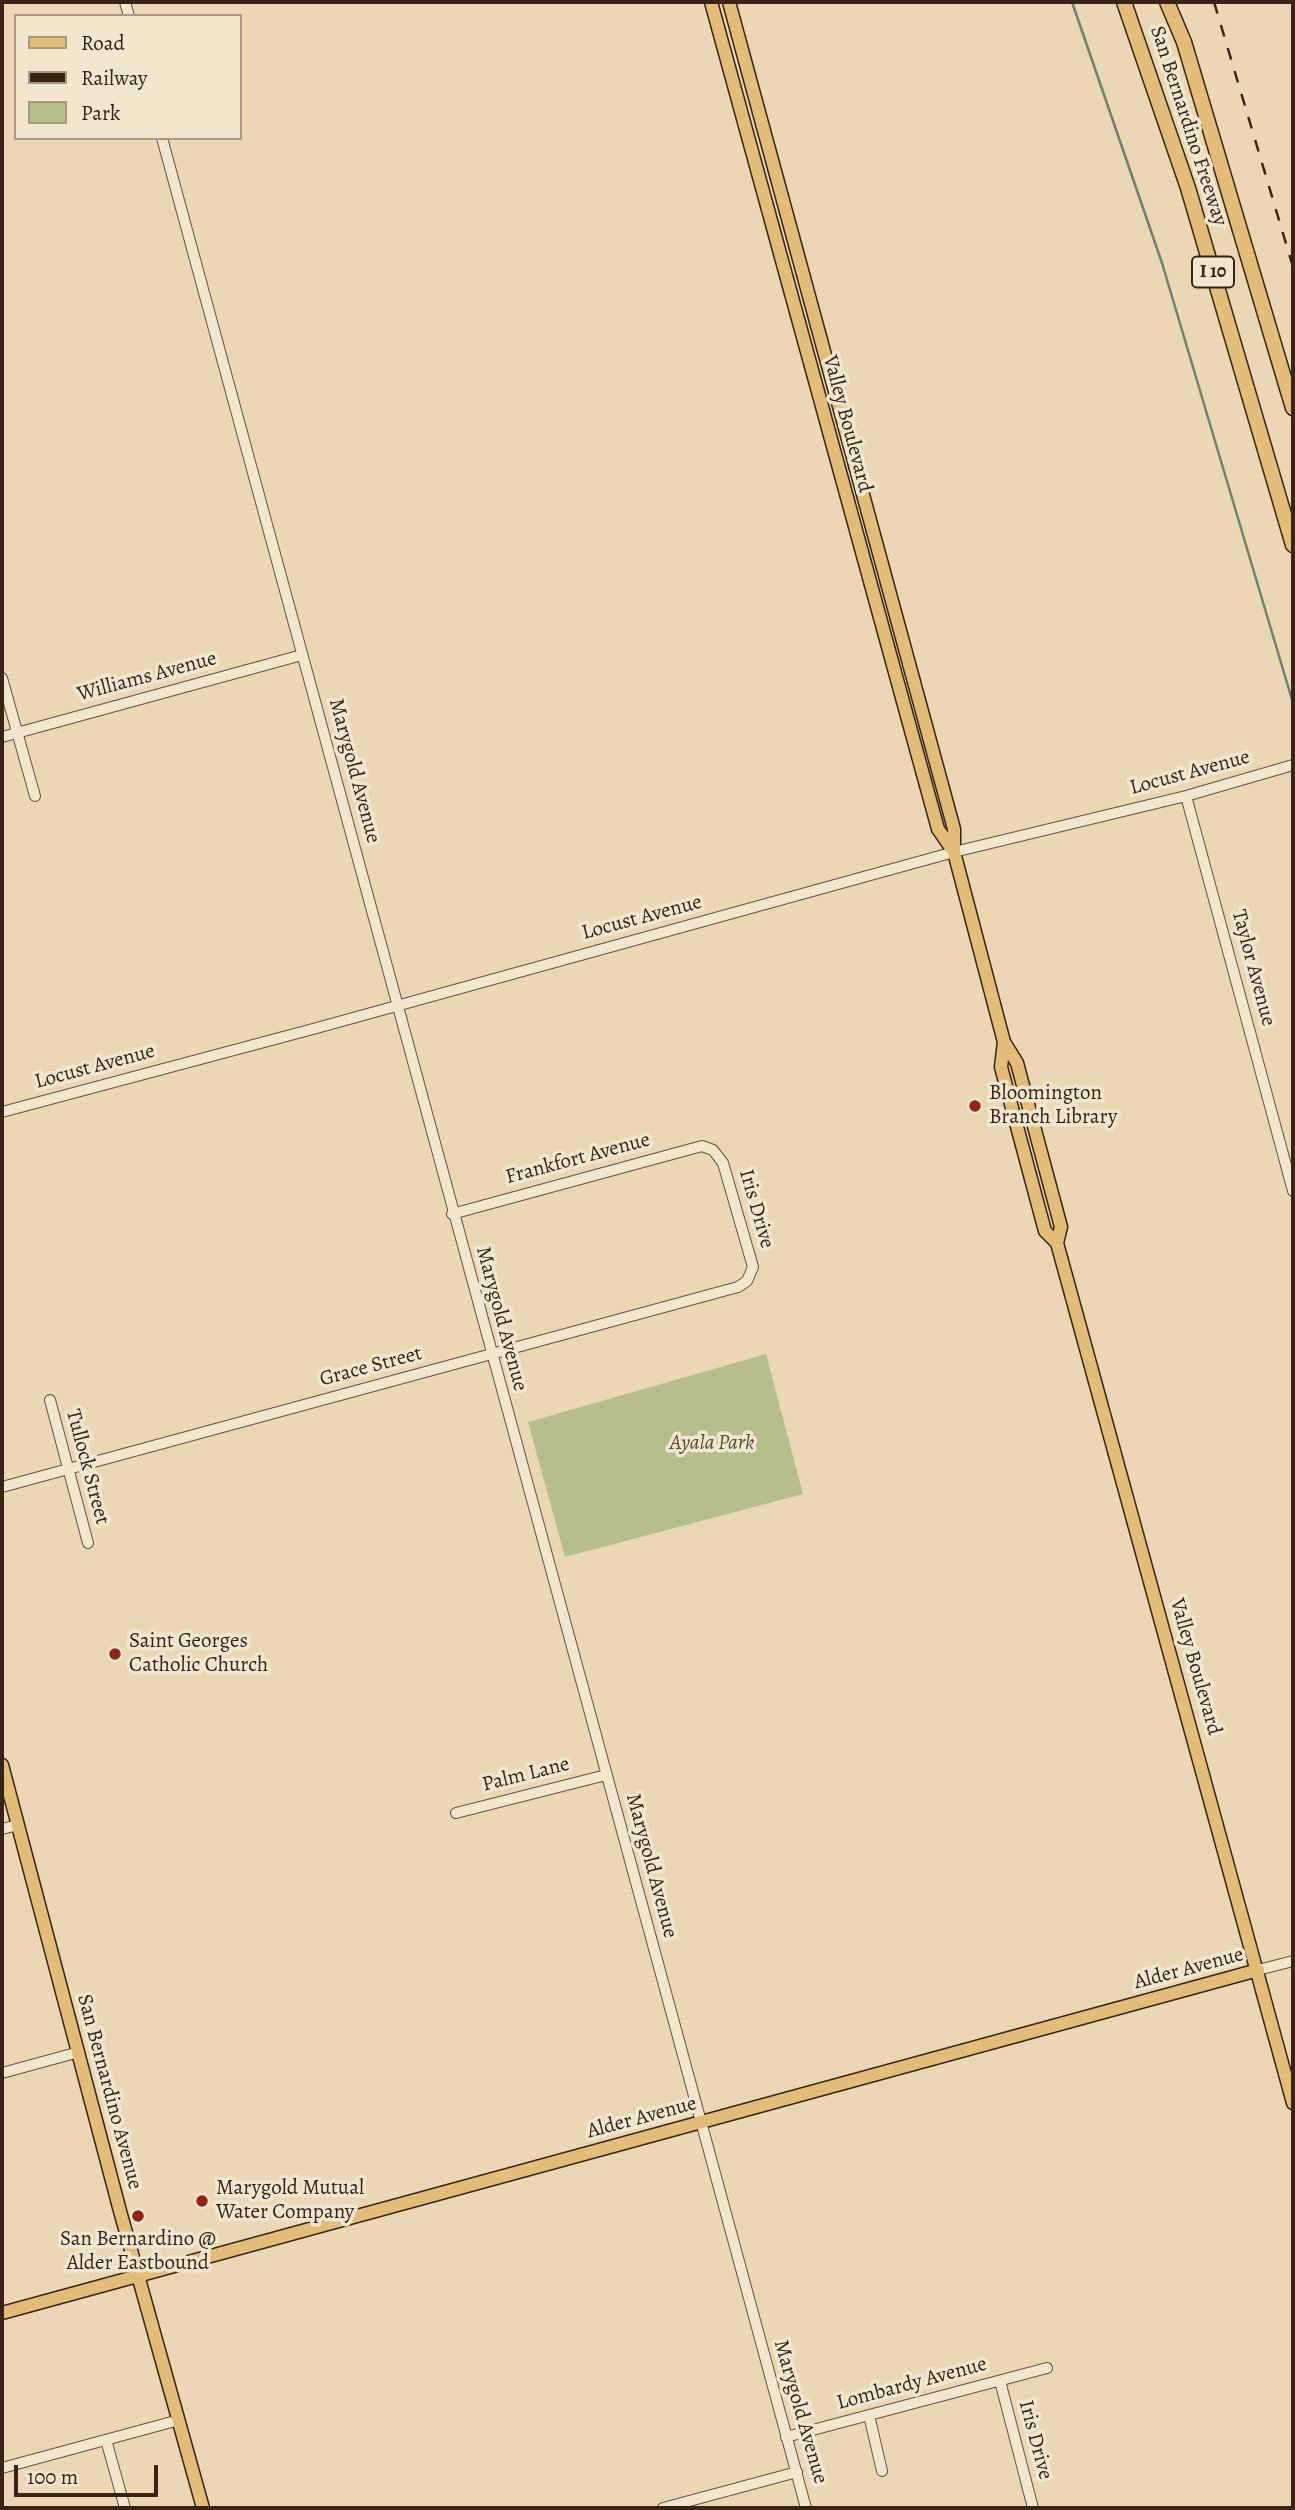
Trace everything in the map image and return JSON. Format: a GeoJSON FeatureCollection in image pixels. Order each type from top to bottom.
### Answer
{"type":"FeatureCollection","features":[{"type":"Feature","properties":{"kind":"highway","name":"San Bernardino Freeway"},"geometry":{"type":"LineString","coordinates":[[1125,2],[1188,188],[1293,545]]}},
{"type":"Feature","properties":{"kind":"highway","name":"San Bernardino Freeway"},"geometry":{"type":"LineString","coordinates":[[1169,2],[1184,42],[1293,408]]}},
{"type":"Feature","properties":{"kind":"main road","name":"Valley Boulevard"},"geometry":{"type":"LineString","coordinates":[[711,2],[938,829],[954,852]]}},
{"type":"Feature","properties":{"kind":"main road","name":"Valley Boulevard"},"geometry":{"type":"LineString","coordinates":[[729,2],[954,829],[954,852],[1004,1042],[1001,1067],[1015,1121],[1045,1231],[1058,1243],[1293,2102]]}},
{"type":"Feature","properties":{"kind":"main road","name":"San Bernardino Avenue"},"geometry":{"type":"LineString","coordinates":[[2,1765],[203,2508]]}},
{"type":"Feature","properties":{"kind":"main road","name":"Alder Avenue"},"geometry":{"type":"LineString","coordinates":[[2,2313],[1258,1970]]}},
{"type":"Feature","properties":{"kind":"street","name":"Marygold Avenue"},"geometry":{"type":"LineString","coordinates":[[163,140],[806,2508]]}},
{"type":"Feature","properties":{"kind":"street","name":"Williams Avenue"},"geometry":{"type":"LineString","coordinates":[[2,737],[302,655]]}},
{"type":"Feature","properties":{"kind":"street"},"geometry":{"type":"LineString","coordinates":[[2,678],[35,796]]}},
{"type":"Feature","properties":{"kind":"street","name":"Locust Avenue"},"geometry":{"type":"LineString","coordinates":[[2,1112],[954,852],[1186,796],[1293,765]]}},
{"type":"Feature","properties":{"kind":"street","name":"Taylor Avenue"},"geometry":{"type":"LineString","coordinates":[[1186,796],[1293,1191]]}},
{"type":"Feature","properties":{"kind":"street","name":"Frankfort Avenue"},"geometry":{"type":"LineString","coordinates":[[453,1214],[702,1146],[713,1150]]}},
{"type":"Feature","properties":{"kind":"street","name":"Iris Drive"},"geometry":{"type":"LineString","coordinates":[[713,1150],[723,1163],[753,1267],[747,1280]]}},
{"type":"Feature","properties":{"kind":"street","name":"Grace Street"},"geometry":{"type":"LineString","coordinates":[[2,1487],[738,1287],[747,1280]]}},
{"type":"Feature","properties":{"kind":"street","name":"Tullock Street"},"geometry":{"type":"LineString","coordinates":[[50,1400],[88,1543]]}},
{"type":"Feature","properties":{"kind":"street","name":"Palm Lane"},"geometry":{"type":"LineString","coordinates":[[456,1812],[606,1775]]}},
{"type":"Feature","properties":{"kind":"street"},"geometry":{"type":"LineString","coordinates":[[2,1829],[18,1825]]}},
{"type":"Feature","properties":{"kind":"street","name":"Alder Avenue"},"geometry":{"type":"LineString","coordinates":[[1258,1970],[1293,1961]]}},
{"type":"Feature","properties":{"kind":"street"},"geometry":{"type":"LineString","coordinates":[[2,2073],[79,2052]]}},
{"type":"Feature","properties":{"kind":"street","name":"Lombardy Avenue"},"geometry":{"type":"LineString","coordinates":[[786,2437],[1047,2368]]}},
{"type":"Feature","properties":{"kind":"street","name":"Iris Drive"},"geometry":{"type":"LineString","coordinates":[[1000,2381],[1033,2508]]}},
{"type":"Feature","properties":{"kind":"street"},"geometry":{"type":"LineString","coordinates":[[869,2415],[882,2471]]}},
{"type":"Feature","properties":{"kind":"street"},"geometry":{"type":"LineString","coordinates":[[2,2468],[179,2420]]}},
{"type":"Feature","properties":{"kind":"street"},"geometry":{"type":"LineString","coordinates":[[106,2440],[125,2508]]}},
{"type":"Feature","properties":{"kind":"street"},"geometry":{"type":"LineString","coordinates":[[663,2508],[797,2472]]}},
{"type":"Feature","properties":{"kind":"green space","name":"Ayala Park"},"geometry":{"type":"Polygon","coordinates":[[[766,1354],[803,1494],[565,1557],[528,1422],[766,1354]]]}},
{"type":"Feature","properties":{"kind":"waterway"},"geometry":{"type":"LineString","coordinates":[[1072,2],[1162,263],[1293,703]]}},
{"type":"Feature","properties":{"kind":"railway"},"geometry":{"type":"LineString","coordinates":[[1214,2],[1293,267]]}},
{"type":"Feature","properties":{"kind":"place","name":"Bloomington Branch Library"},"geometry":{"type":"Point","coordinates":[975,1106]}},
{"type":"Feature","properties":{"kind":"place","name":"Saint Georges Catholic Church"},"geometry":{"type":"Point","coordinates":[115,1654]}},
{"type":"Feature","properties":{"kind":"place","name":"Marygold Mutual Water Company"},"geometry":{"type":"Point","coordinates":[202,2201]}},
{"type":"Feature","properties":{"kind":"place","name":"San Bernardino @ Alder Eastbound"},"geometry":{"type":"Point","coordinates":[138,2216]}}]}
